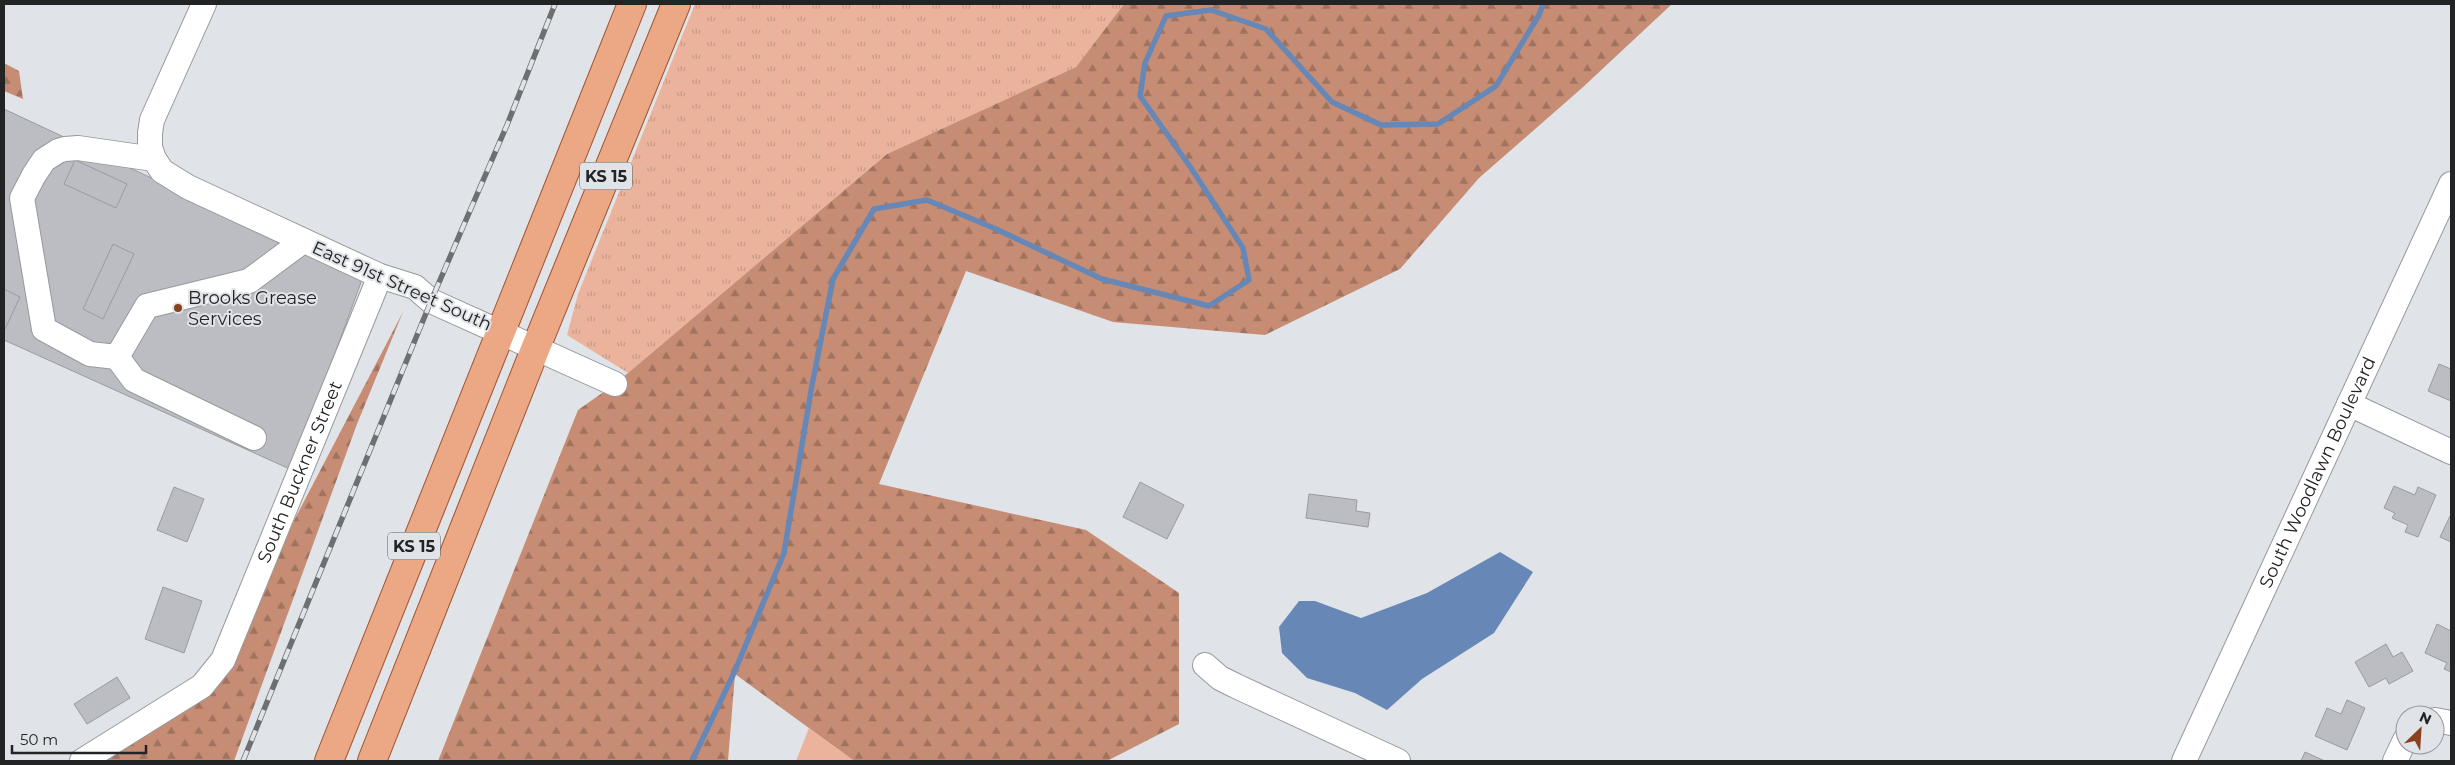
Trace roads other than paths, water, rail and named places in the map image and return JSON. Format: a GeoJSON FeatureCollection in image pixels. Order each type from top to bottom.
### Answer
{"type":"FeatureCollection","features":[{"type":"Feature","properties":{"kind":"main road","name":"KS 15"},"geometry":{"type":"LineString","coordinates":[[328,761],[632,4]]}},
{"type":"Feature","properties":{"kind":"main road","name":"KS 15"},"geometry":{"type":"LineString","coordinates":[[372,761],[536,347],[676,4]]}},
{"type":"Feature","properties":{"kind":"street"},"geometry":{"type":"LineString","coordinates":[[204,4],[152,120],[150,147],[154,159],[78,148],[58,151],[44,160],[22,198],[44,329],[90,354],[117,357],[134,380],[254,438]]}},
{"type":"Feature","properties":{"kind":"street","name":"East 91st Street South"},"geometry":{"type":"LineString","coordinates":[[154,159],[162,171],[188,187],[380,276],[415,287],[431,300],[615,384]]}},
{"type":"Feature","properties":{"kind":"street","name":"South Woodlawn Boulevard"},"geometry":{"type":"LineString","coordinates":[[2184,761],[2451,184]]}},
{"type":"Feature","properties":{"kind":"street"},"geometry":{"type":"LineString","coordinates":[[117,357],[147,306],[249,281],[303,241]]}},
{"type":"Feature","properties":{"kind":"street","name":"South Buckner Street"},"geometry":{"type":"LineString","coordinates":[[82,761],[202,686],[223,660],[380,276]]}},
{"type":"Feature","properties":{"kind":"street"},"geometry":{"type":"LineString","coordinates":[[2349,404],[2451,452]]}},
{"type":"Feature","properties":{"kind":"street"},"geometry":{"type":"LineString","coordinates":[[1205,665],[1220,678],[1236,686],[1398,761]]}},
{"type":"Feature","properties":{"kind":"water"},"geometry":{"type":"Polygon","coordinates":[[[1500,552],[1533,572],[1494,633],[1422,679],[1387,710],[1355,693],[1307,678],[1282,653],[1279,627],[1299,601],[1315,601],[1361,618],[1427,593],[1500,552]]]}},
{"type":"Feature","properties":{"kind":"waterway"},"geometry":{"type":"LineString","coordinates":[[692,761],[734,673],[784,553],[812,385],[833,279],[874,209],[927,200],[996,229],[1102,279],[1209,306],[1249,280],[1243,248],[1191,168],[1140,96],[1145,63],[1166,16],[1211,10],[1266,29],[1332,102],[1381,125],[1438,124],[1496,86],[1539,15],[1543,4]]}},
{"type":"Feature","properties":{"kind":"railway"},"geometry":{"type":"LineString","coordinates":[[243,761],[431,301],[507,125],[555,4]]}},
{"type":"Feature","properties":{"kind":"place","name":"Brooks Grease Services"},"geometry":{"type":"Point","coordinates":[178,308]}}]}
